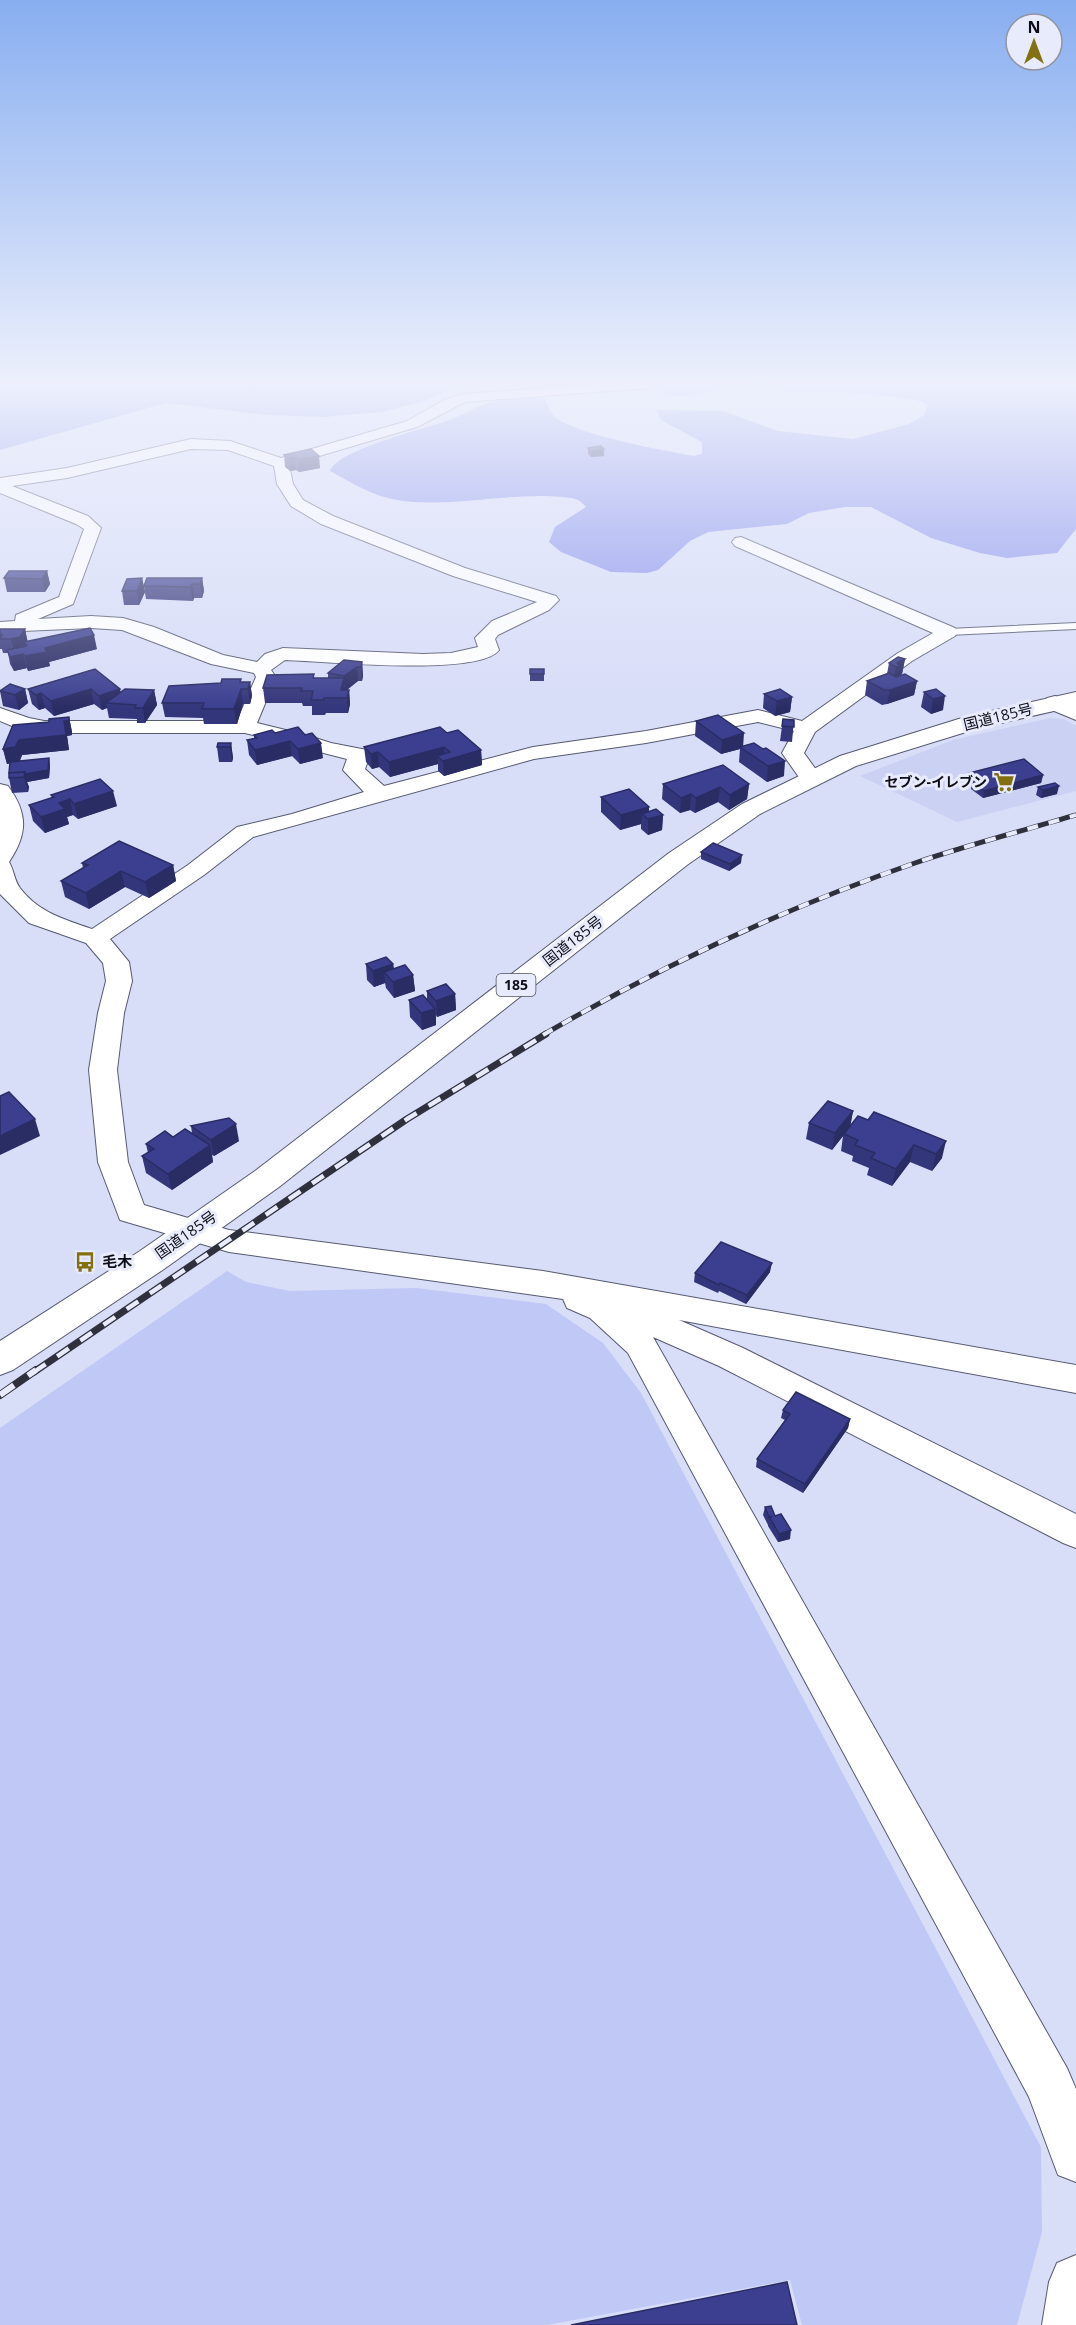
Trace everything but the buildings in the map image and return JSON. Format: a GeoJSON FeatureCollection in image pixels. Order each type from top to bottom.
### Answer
{"type":"FeatureCollection","features":[{"type":"Feature","properties":{"kind":"highway","name":"国道185号"},"geometry":{"type":"LineString","coordinates":[[0,1360],[267,1179],[678,859],[752,809],[848,761],[915,739],[1069,705]]}},
{"type":"Feature","properties":{"kind":"street"},"geometry":{"type":"LineString","coordinates":[[1,627],[50,609],[66,600],[93,528],[82,520],[18,492]]}},
{"type":"Feature","properties":{"kind":"street"},"geometry":{"type":"LineString","coordinates":[[261,669],[272,658],[283,654],[405,659],[474,657],[489,650],[485,638],[491,629],[542,608],[550,600],[459,572],[327,520],[297,503],[290,492]]}},
{"type":"Feature","properties":{"kind":"street"},"geometry":{"type":"LineString","coordinates":[[741,542],[948,632]]}},
{"type":"Feature","properties":{"kind":"street"},"geometry":{"type":"LineString","coordinates":[[1,627],[91,622],[123,624],[147,631],[218,660],[261,669],[266,677],[245,727]]}},
{"type":"Feature","properties":{"kind":"street"},"geometry":{"type":"LineString","coordinates":[[811,778],[793,753],[806,728],[904,657],[948,632]]}},
{"type":"Feature","properties":{"kind":"street"},"geometry":{"type":"LineString","coordinates":[[0,714],[24,724],[44,727],[245,727],[299,739],[326,749],[359,755],[354,770],[380,794]]}},
{"type":"Feature","properties":{"kind":"street"},"geometry":{"type":"LineString","coordinates":[[95,938],[196,870],[245,832],[533,753],[646,737],[758,716],[806,728]]}},
{"type":"Feature","properties":{"kind":"street"},"geometry":{"type":"LineString","coordinates":[[0,791],[10,803],[15,819],[0,858]]}},
{"type":"Feature","properties":{"kind":"street"},"geometry":{"type":"LineString","coordinates":[[0,867],[3,880],[12,894],[38,918],[95,938],[116,962],[119,981],[111,1013],[103,1070],[113,1162],[131,1212],[191,1232],[229,1241],[543,1283],[627,1300],[1076,1379]]}},
{"type":"Feature","properties":{"kind":"street"},"geometry":{"type":"LineString","coordinates":[[543,1283],[602,1309],[640,1344],[1050,2085],[1076,2157]]}},
{"type":"Feature","properties":{"kind":"street"},"geometry":{"type":"LineString","coordinates":[[627,1300],[654,1323],[731,1357],[1076,1532]]}},
{"type":"Feature","properties":{"kind":"street"},"geometry":{"type":"LineString","coordinates":[[1069,2325],[1076,2282]]}},
{"type":"Feature","properties":{"kind":"lane"},"geometry":{"type":"LineString","coordinates":[[948,632],[1076,626]]}},
{"type":"Feature","properties":{"kind":"shaded area"},"geometry":{"type":"Polygon","coordinates":[[[372,492],[1076,492],[1076,529],[1057,553],[1007,558],[980,553],[931,538],[871,507],[845,507],[809,513],[787,524],[708,532],[690,541],[658,570],[647,573],[611,572],[561,552],[549,542],[555,527],[586,507],[576,499],[528,496],[419,502],[388,498],[372,492]]]}},
{"type":"Feature","properties":{"kind":"shaded area"},"geometry":{"type":"Polygon","coordinates":[[[1050,718],[1064,719],[1076,726],[1076,791],[957,822],[860,776],[953,740],[1050,718]]]}},
{"type":"Feature","properties":{"kind":"shaded area"},"geometry":{"type":"Polygon","coordinates":[[[227,1271],[246,1282],[290,1291],[416,1288],[546,1304],[603,1343],[641,1393],[1041,2147],[1042,2232],[1017,2325],[802,2325],[790,2280],[547,2325],[0,2325],[0,1428],[227,1271]]]}},
{"type":"Feature","properties":{"kind":"railway"},"geometry":{"type":"LineString","coordinates":[[543,1035],[678,962],[819,899],[935,856],[1076,815]]}},
{"type":"Feature","properties":{"kind":"railway"},"geometry":{"type":"LineString","coordinates":[[34,1372],[407,1119],[546,1034]]}},
{"type":"Feature","properties":{"kind":"railway"},"geometry":{"type":"LineString","coordinates":[[0,1395],[36,1370]]}},
{"type":"Feature","properties":{"kind":"place","name":"セブン-イレブン"},"geometry":{"type":"Point","coordinates":[1004,782]}},
{"type":"Feature","properties":{"kind":"place","name":"毛木"},"geometry":{"type":"Point","coordinates":[85,1262]}}]}
